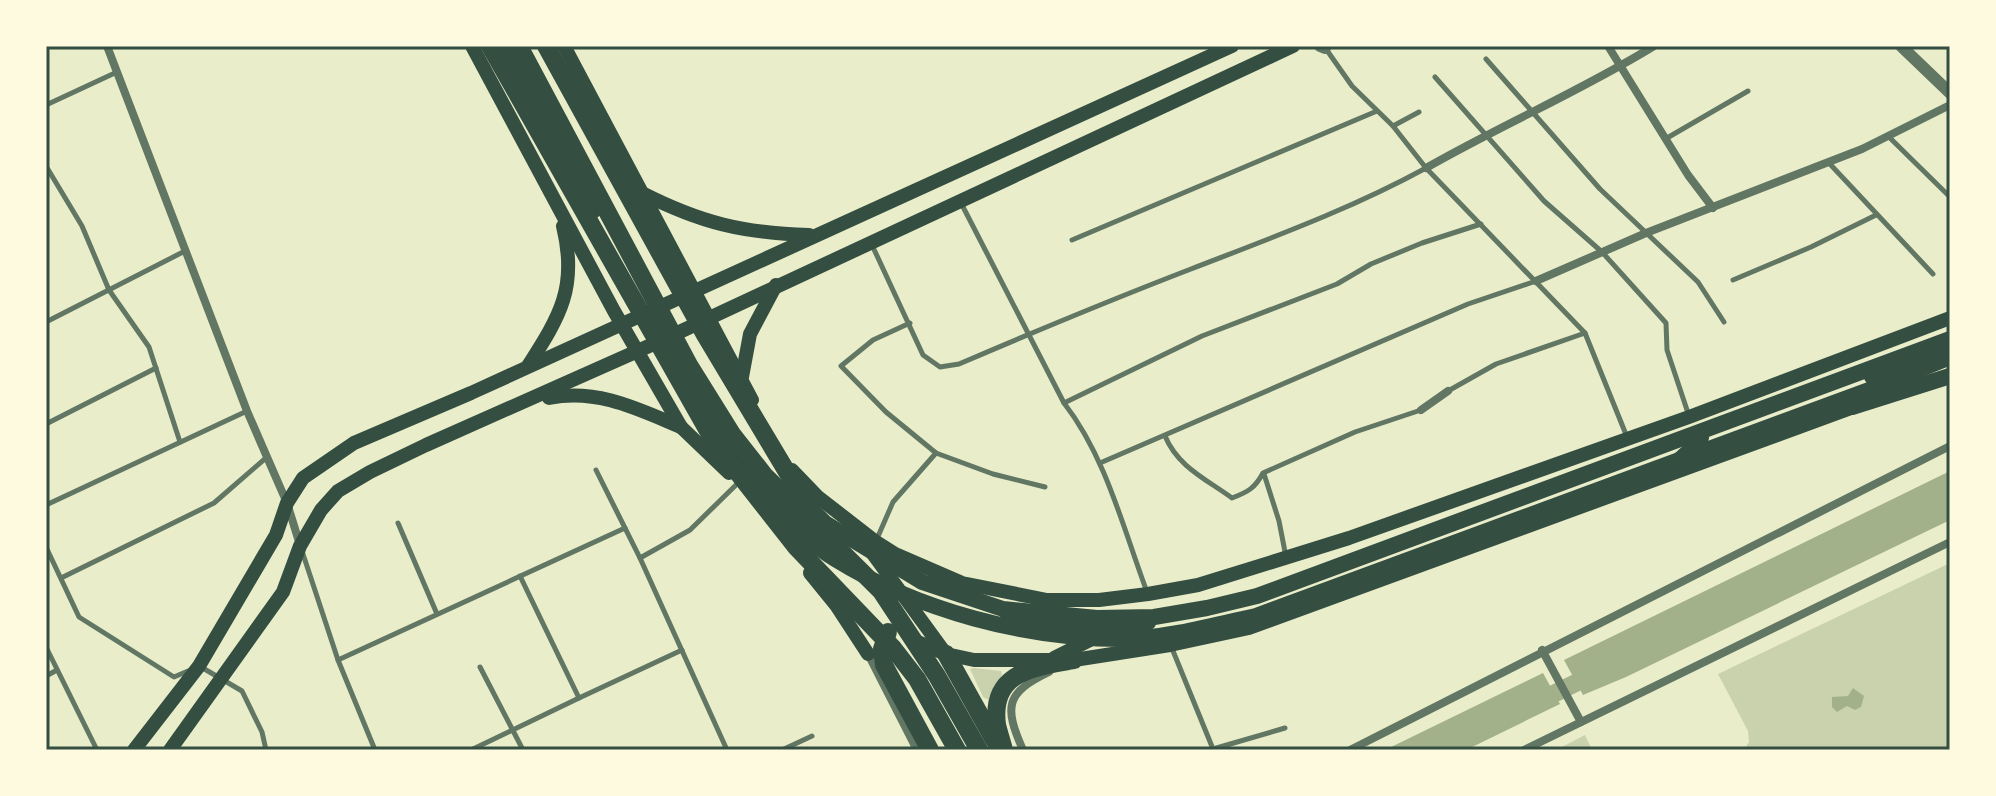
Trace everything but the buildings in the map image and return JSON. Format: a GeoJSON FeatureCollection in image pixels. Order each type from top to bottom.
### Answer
{"type":"FeatureCollection","features":[{"type":"Feature","properties":{"kind":"highway"},"geometry":{"type":"LineString","coordinates":[[490,46],[716,445],[796,547],[893,648],[917,679],[957,750]]}},
{"type":"Feature","properties":{"kind":"highway"},"geometry":{"type":"LineString","coordinates":[[504,46],[669,352],[716,426],[792,524],[833,559],[890,587],[965,617],[1011,629],[1127,639],[1256,616],[1661,471],[1950,374]]}},
{"type":"Feature","properties":{"kind":"highway"},"geometry":{"type":"LineString","coordinates":[[519,46],[689,365],[740,446],[765,476],[881,591],[937,676],[979,750]]}},
{"type":"Feature","properties":{"kind":"highway"},"geometry":{"type":"LineString","coordinates":[[527,46],[723,408],[763,463],[825,523],[899,569],[922,582],[1003,609],[1097,618],[1154,617],[1257,596],[1950,339]]}},
{"type":"Feature","properties":{"kind":"highway"},"geometry":{"type":"LineString","coordinates":[[546,46],[705,335],[825,535]]}},
{"type":"Feature","properties":{"kind":"highway"},"geometry":{"type":"LineString","coordinates":[[1661,471],[1950,357]]}},
{"type":"Feature","properties":{"kind":"highway"},"geometry":{"type":"LineString","coordinates":[[689,365],[697,387],[760,480],[796,547]]}},
{"type":"Feature","properties":{"kind":"highway"},"geometry":{"type":"LineString","coordinates":[[888,629],[882,657],[930,750]]}},
{"type":"Feature","properties":{"kind":"highway"},"geometry":{"type":"LineString","coordinates":[[868,654],[906,707]]}},
{"type":"Feature","properties":{"kind":"highway"},"geometry":{"type":"LineString","coordinates":[[946,654],[1002,750]]}},
{"type":"Feature","properties":{"kind":"highway"},"geometry":{"type":"LineString","coordinates":[[1002,750],[997,716],[1008,680],[1038,667],[1074,660]]}},
{"type":"Feature","properties":{"kind":"main road"},"geometry":{"type":"LineString","coordinates":[[472,46],[621,324],[681,427],[738,483],[836,605],[868,654]]}},
{"type":"Feature","properties":{"kind":"main road"},"geometry":{"type":"LineString","coordinates":[[564,46],[786,465],[818,497],[895,554],[962,583],[1047,600]]}},
{"type":"Feature","properties":{"kind":"main road"},"geometry":{"type":"LineString","coordinates":[[134,750],[199,666],[276,535],[287,503],[303,478],[354,443],[528,367],[1232,46]]}},
{"type":"Feature","properties":{"kind":"main road"},"geometry":{"type":"LineString","coordinates":[[170,750],[283,592],[300,546],[321,510],[338,491],[426,445],[658,342],[1293,46]]}},
{"type":"Feature","properties":{"kind":"main road"},"geometry":{"type":"LineString","coordinates":[[642,193],[676,210],[736,230],[813,236]]}},
{"type":"Feature","properties":{"kind":"main road"},"geometry":{"type":"LineString","coordinates":[[528,367],[556,322],[568,285],[570,254],[556,203]]}},
{"type":"Feature","properties":{"kind":"main road"},"geometry":{"type":"LineString","coordinates":[[590,266],[626,284],[643,314]]}},
{"type":"Feature","properties":{"kind":"main road"},"geometry":{"type":"LineString","coordinates":[[742,377],[750,334],[776,285]]}},
{"type":"Feature","properties":{"kind":"main road"},"geometry":{"type":"LineString","coordinates":[[675,299],[717,370],[752,421],[772,443]]}},
{"type":"Feature","properties":{"kind":"main road"},"geometry":{"type":"LineString","coordinates":[[971,606],[1047,600],[1099,600],[1198,585],[1349,538],[1689,417],[1950,318]]}},
{"type":"Feature","properties":{"kind":"main road"},"geometry":{"type":"LineString","coordinates":[[888,629],[907,604],[932,593],[971,606],[1062,625],[1114,628],[1200,617],[1275,597],[1424,538],[1950,348]]}},
{"type":"Feature","properties":{"kind":"main road"},"geometry":{"type":"LineString","coordinates":[[521,404],[568,394],[597,396],[625,403],[681,427]]}},
{"type":"Feature","properties":{"kind":"main road"},"geometry":{"type":"LineString","coordinates":[[836,605],[946,654],[974,660],[1074,660],[1170,645],[1249,628],[1661,471],[1702,438]]}},
{"type":"Feature","properties":{"kind":"main road"},"geometry":{"type":"LineString","coordinates":[[856,528],[907,604],[946,654]]}},
{"type":"Feature","properties":{"kind":"main road"},"geometry":{"type":"LineString","coordinates":[[1052,659],[1114,628]]}},
{"type":"Feature","properties":{"kind":"street"},"geometry":{"type":"LineString","coordinates":[[107,46],[247,411],[287,503],[300,546]]}},
{"type":"Feature","properties":{"kind":"street"},"geometry":{"type":"LineString","coordinates":[[1608,46],[1688,175],[1713,208]]}},
{"type":"Feature","properties":{"kind":"street"},"geometry":{"type":"LineString","coordinates":[[1426,168],[1486,134],[1620,67],[1654,46]]}},
{"type":"Feature","properties":{"kind":"street"},"geometry":{"type":"LineString","coordinates":[[1901,46],[1950,93]]}},
{"type":"Feature","properties":{"kind":"street"},"geometry":{"type":"LineString","coordinates":[[1536,281],[1646,233],[1829,163],[1950,105]]}},
{"type":"Feature","properties":{"kind":"street"},"geometry":{"type":"LineString","coordinates":[[643,314],[658,342]]}},
{"type":"Feature","properties":{"kind":"street"},"geometry":{"type":"LineString","coordinates":[[1421,410],[1448,391]]}},
{"type":"Feature","properties":{"kind":"street"},"geometry":{"type":"LineString","coordinates":[[1350,750],[1542,650],[1950,446]]}},
{"type":"Feature","properties":{"kind":"street"},"geometry":{"type":"LineString","coordinates":[[1524,750],[1950,542]]}},
{"type":"Feature","properties":{"kind":"street"},"geometry":{"type":"LineString","coordinates":[[1542,650],[1581,722]]}},
{"type":"Feature","properties":{"kind":"street"},"geometry":{"type":"LineString","coordinates":[[868,654],[917,750]]}},
{"type":"Feature","properties":{"kind":"street"},"geometry":{"type":"LineString","coordinates":[[1023,750],[1012,726],[1011,708],[1016,694],[1026,683],[1074,660]]}},
{"type":"Feature","properties":{"kind":"lane"},"geometry":{"type":"LineString","coordinates":[[1324,47],[1352,86],[1393,126],[1426,168],[1585,333],[1627,437]]}},
{"type":"Feature","properties":{"kind":"lane"},"geometry":{"type":"LineString","coordinates":[[1486,59],[1600,189],[1698,282],[1724,322]]}},
{"type":"Feature","properties":{"kind":"lane"},"geometry":{"type":"LineString","coordinates":[[46,105],[117,72]]}},
{"type":"Feature","properties":{"kind":"lane"},"geometry":{"type":"LineString","coordinates":[[1435,77],[1544,201],[1602,252],[1666,323],[1667,350],[1689,417]]}},
{"type":"Feature","properties":{"kind":"lane"},"geometry":{"type":"LineString","coordinates":[[1667,138],[1748,91]]}},
{"type":"Feature","properties":{"kind":"lane"},"geometry":{"type":"LineString","coordinates":[[1072,240],[1377,111]]}},
{"type":"Feature","properties":{"kind":"lane"},"geometry":{"type":"LineString","coordinates":[[1393,126],[1419,112]]}},
{"type":"Feature","properties":{"kind":"lane"},"geometry":{"type":"LineString","coordinates":[[1888,136],[1950,197]]}},
{"type":"Feature","properties":{"kind":"lane"},"geometry":{"type":"LineString","coordinates":[[1829,163],[1933,274]]}},
{"type":"Feature","properties":{"kind":"lane"},"geometry":{"type":"LineString","coordinates":[[46,166],[82,226],[109,290],[149,347],[180,442]]}},
{"type":"Feature","properties":{"kind":"lane"},"geometry":{"type":"LineString","coordinates":[[870,241],[923,355],[940,367],[959,364],[1379,194],[1426,168]]}},
{"type":"Feature","properties":{"kind":"lane"},"geometry":{"type":"LineString","coordinates":[[960,201],[1064,403],[1084,430],[1100,463],[1148,594]]}},
{"type":"Feature","properties":{"kind":"lane"},"geometry":{"type":"LineString","coordinates":[[1733,280],[1876,215]]}},
{"type":"Feature","properties":{"kind":"lane"},"geometry":{"type":"LineString","coordinates":[[1064,403],[1202,336],[1337,284],[1371,264],[1422,243],[1481,224]]}},
{"type":"Feature","properties":{"kind":"lane"},"geometry":{"type":"LineString","coordinates":[[46,322],[185,251]]}},
{"type":"Feature","properties":{"kind":"lane"},"geometry":{"type":"LineString","coordinates":[[1100,463],[1468,304],[1536,281]]}},
{"type":"Feature","properties":{"kind":"lane"},"geometry":{"type":"LineString","coordinates":[[910,323],[873,340],[841,366],[886,412],[936,453],[993,474],[1045,487]]}},
{"type":"Feature","properties":{"kind":"lane"},"geometry":{"type":"LineString","coordinates":[[1448,391],[1496,364],[1585,333]]}},
{"type":"Feature","properties":{"kind":"lane"},"geometry":{"type":"LineString","coordinates":[[46,424],[156,368]]}},
{"type":"Feature","properties":{"kind":"lane"},"geometry":{"type":"LineString","coordinates":[[1165,436],[1172,453],[1184,465],[1232,498],[1257,485],[1263,473],[1355,432],[1421,410]]}},
{"type":"Feature","properties":{"kind":"lane"},"geometry":{"type":"LineString","coordinates":[[46,505],[247,411]]}},
{"type":"Feature","properties":{"kind":"lane"},"geometry":{"type":"LineString","coordinates":[[876,542],[893,502],[936,453]]}},
{"type":"Feature","properties":{"kind":"lane"},"geometry":{"type":"LineString","coordinates":[[61,578],[214,503],[267,457]]}},
{"type":"Feature","properties":{"kind":"lane"},"geometry":{"type":"LineString","coordinates":[[596,470],[640,558],[727,750]]}},
{"type":"Feature","properties":{"kind":"lane"},"geometry":{"type":"LineString","coordinates":[[1263,473],[1279,521],[1286,557]]}},
{"type":"Feature","properties":{"kind":"lane"},"geometry":{"type":"LineString","coordinates":[[640,558],[690,530],[738,483]]}},
{"type":"Feature","properties":{"kind":"lane"},"geometry":{"type":"LineString","coordinates":[[398,523],[437,614]]}},
{"type":"Feature","properties":{"kind":"lane"},"geometry":{"type":"LineString","coordinates":[[338,660],[625,528]]}},
{"type":"Feature","properties":{"kind":"lane"},"geometry":{"type":"LineString","coordinates":[[300,546],[338,660],[375,750]]}},
{"type":"Feature","properties":{"kind":"lane"},"geometry":{"type":"LineString","coordinates":[[46,547],[79,617],[174,677],[199,666],[242,691],[262,732],[266,750]]}},
{"type":"Feature","properties":{"kind":"lane"},"geometry":{"type":"LineString","coordinates":[[520,576],[579,698]]}},
{"type":"Feature","properties":{"kind":"lane"},"geometry":{"type":"LineString","coordinates":[[1170,645],[1211,750],[1285,728]]}},
{"type":"Feature","properties":{"kind":"lane"},"geometry":{"type":"LineString","coordinates":[[46,647],[97,750]]}},
{"type":"Feature","properties":{"kind":"lane"},"geometry":{"type":"LineString","coordinates":[[471,750],[682,650]]}},
{"type":"Feature","properties":{"kind":"lane"},"geometry":{"type":"LineString","coordinates":[[480,667],[523,750]]}},
{"type":"Feature","properties":{"kind":"lane"},"geometry":{"type":"LineString","coordinates":[[46,676],[57,670]]}},
{"type":"Feature","properties":{"kind":"lane"},"geometry":{"type":"LineString","coordinates":[[782,750],[812,736]]}},
{"type":"Feature","properties":{"kind":"shaded area"},"geometry":{"type":"Polygon","coordinates":[[[1950,471],[1950,520],[1583,695],[1564,660],[1950,471]]]}},
{"type":"Feature","properties":{"kind":"shaded area"},"geometry":{"type":"Polygon","coordinates":[[[1950,563],[1950,750],[1744,750],[1749,742],[1748,731],[1718,674],[1950,563]]]}},
{"type":"Feature","properties":{"kind":"shaded area"},"geometry":{"type":"Polygon","coordinates":[[[970,669],[1001,671],[991,701],[983,697],[970,669]]]}},
{"type":"Feature","properties":{"kind":"shaded area"},"geometry":{"type":"Polygon","coordinates":[[[1543,673],[1560,704],[1466,750],[1385,750],[1543,673]]]}},
{"type":"Feature","properties":{"kind":"shaded area"},"geometry":{"type":"Polygon","coordinates":[[[1853,688],[1864,696],[1861,707],[1855,710],[1847,706],[1837,712],[1832,707],[1832,697],[1848,696],[1853,688]]]}},
{"type":"Feature","properties":{"kind":"shaded area"},"geometry":{"type":"Polygon","coordinates":[[[1585,735],[1592,750],[1556,750],[1585,735]]]}},
{"type":"Feature","properties":{"kind":"waterway"},"geometry":{"type":"LineString","coordinates":[[1533,704],[1596,673]]}}]}
